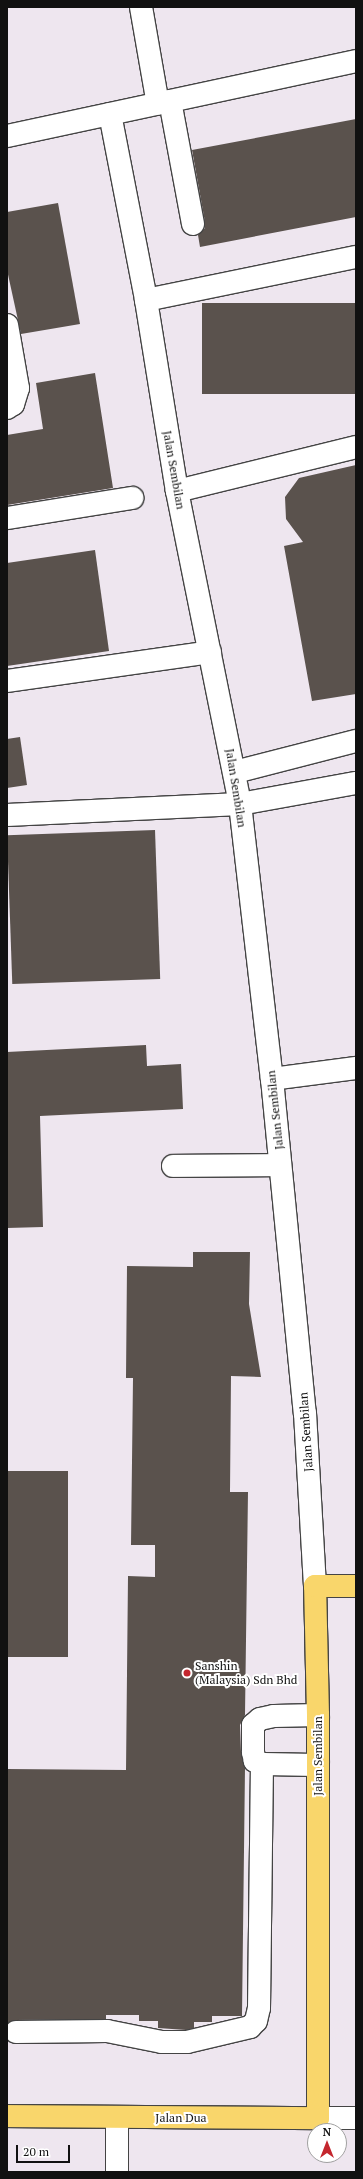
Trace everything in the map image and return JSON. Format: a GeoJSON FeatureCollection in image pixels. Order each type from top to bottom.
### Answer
{"type":"FeatureCollection","features":[{"type":"Feature","properties":{"kind":"main road"},"geometry":{"type":"LineString","coordinates":[[315,1586],[356,1586]]}},
{"type":"Feature","properties":{"kind":"main road","name":"Jalan Sembilan"},"geometry":{"type":"LineString","coordinates":[[315,1586],[318,1715],[318,2118]]}},
{"type":"Feature","properties":{"kind":"main road","name":"Jalan Dua"},"geometry":{"type":"LineString","coordinates":[[7,2116],[117,2118],[318,2118]]}},
{"type":"Feature","properties":{"kind":"street"},"geometry":{"type":"LineString","coordinates":[[141,7],[193,224]]}},
{"type":"Feature","properties":{"kind":"street"},"geometry":{"type":"LineString","coordinates":[[7,136],[356,61]]}},
{"type":"Feature","properties":{"kind":"street","name":"Jalan Sembilan"},"geometry":{"type":"LineString","coordinates":[[110,114],[146,300],[177,491],[235,772],[240,804],[272,1079],[305,1413],[315,1586]]}},
{"type":"Feature","properties":{"kind":"street"},"geometry":{"type":"LineString","coordinates":[[146,300],[356,257]]}},
{"type":"Feature","properties":{"kind":"street"},"geometry":{"type":"LineString","coordinates":[[7,325],[18,388],[13,404],[7,408]]}},
{"type":"Feature","properties":{"kind":"street"},"geometry":{"type":"LineString","coordinates":[[177,491],[356,447]]}},
{"type":"Feature","properties":{"kind":"street"},"geometry":{"type":"LineString","coordinates":[[7,518],[132,498]]}},
{"type":"Feature","properties":{"kind":"street"},"geometry":{"type":"LineString","coordinates":[[7,681],[210,652]]}},
{"type":"Feature","properties":{"kind":"street"},"geometry":{"type":"LineString","coordinates":[[235,772],[356,741]]}},
{"type":"Feature","properties":{"kind":"street"},"geometry":{"type":"LineString","coordinates":[[7,814],[240,804],[356,783]]}},
{"type":"Feature","properties":{"kind":"street"},"geometry":{"type":"LineString","coordinates":[[272,1079],[356,1068]]}},
{"type":"Feature","properties":{"kind":"street"},"geometry":{"type":"LineString","coordinates":[[173,1166],[280,1165]]}},
{"type":"Feature","properties":{"kind":"street"},"geometry":{"type":"LineString","coordinates":[[318,1715],[274,1716],[260,1719],[253,1725],[253,1752],[256,1761],[262,1764],[318,1765]]}},
{"type":"Feature","properties":{"kind":"street"},"geometry":{"type":"LineString","coordinates":[[16,2032],[107,2031],[162,2042],[187,2042],[250,2027],[256,2021],[259,2008],[262,1764]]}},
{"type":"Feature","properties":{"kind":"street"},"geometry":{"type":"LineString","coordinates":[[117,2118],[117,2172]]}},
{"type":"Feature","properties":{"kind":"street","name":"Jalan Dua"},"geometry":{"type":"LineString","coordinates":[[318,2118],[356,2118]]}},
{"type":"Feature","properties":{"kind":"shaded area"},"geometry":{"type":"Polygon","coordinates":[[[7,7],[356,7],[356,2172],[7,2172],[7,7]]]}},
{"type":"Feature","properties":{"kind":"building"},"geometry":{"type":"Polygon","coordinates":[[[356,119],[356,217],[200,247],[198,235],[205,228],[205,222],[192,150],[356,119]]]}},
{"type":"Feature","properties":{"kind":"building"},"geometry":{"type":"Polygon","coordinates":[[[58,203],[80,324],[21,334],[7,270],[7,212],[58,203]]]}},
{"type":"Feature","properties":{"kind":"building"},"geometry":{"type":"Polygon","coordinates":[[[202,303],[356,303],[356,394],[202,394],[202,303]]]}},
{"type":"Feature","properties":{"kind":"building"},"geometry":{"type":"Polygon","coordinates":[[[95,373],[113,488],[7,505],[7,435],[43,429],[36,383],[95,373]]]}},
{"type":"Feature","properties":{"kind":"building"},"geometry":{"type":"Polygon","coordinates":[[[356,465],[356,694],[312,701],[284,546],[303,542],[286,519],[285,497],[299,478],[356,465]]]}},
{"type":"Feature","properties":{"kind":"building"},"geometry":{"type":"Polygon","coordinates":[[[95,550],[109,651],[7,666],[7,563],[95,550]]]}},
{"type":"Feature","properties":{"kind":"building"},"geometry":{"type":"Polygon","coordinates":[[[20,737],[27,785],[7,788],[7,739],[20,737]]]}},
{"type":"Feature","properties":{"kind":"building"},"geometry":{"type":"Polygon","coordinates":[[[155,830],[160,979],[12,984],[7,835],[155,830]]]}},
{"type":"Feature","properties":{"kind":"building"},"geometry":{"type":"Polygon","coordinates":[[[146,1045],[147,1066],[181,1064],[183,1109],[40,1116],[43,1227],[7,1228],[7,1052],[146,1045]]]}},
{"type":"Feature","properties":{"kind":"building","name":"Sanshin (Malaysia) Sdn Bhd"},"geometry":{"type":"Polygon","coordinates":[[[193,1252],[250,1252],[249,1304],[261,1377],[231,1376],[230,1492],[248,1492],[245,1715],[240,1725],[241,1752],[245,1768],[242,2016],[212,2016],[212,2022],[194,2022],[194,2028],[186,2030],[158,2028],[158,2021],[139,2021],[139,2015],[106,2015],[106,2019],[16,2020],[7,2024],[7,1769],[126,1770],[128,1576],[155,1577],[155,1545],[131,1545],[133,1378],[126,1378],[127,1266],[193,1267],[193,1252]]]}},
{"type":"Feature","properties":{"kind":"building"},"geometry":{"type":"Polygon","coordinates":[[[7,1471],[68,1471],[68,1657],[7,1657],[7,1471]]]}},
{"type":"Feature","properties":{"kind":"place","name":"Sanshin (Malaysia) Sdn Bhd"},"geometry":{"type":"Point","coordinates":[187,1673]}}]}
